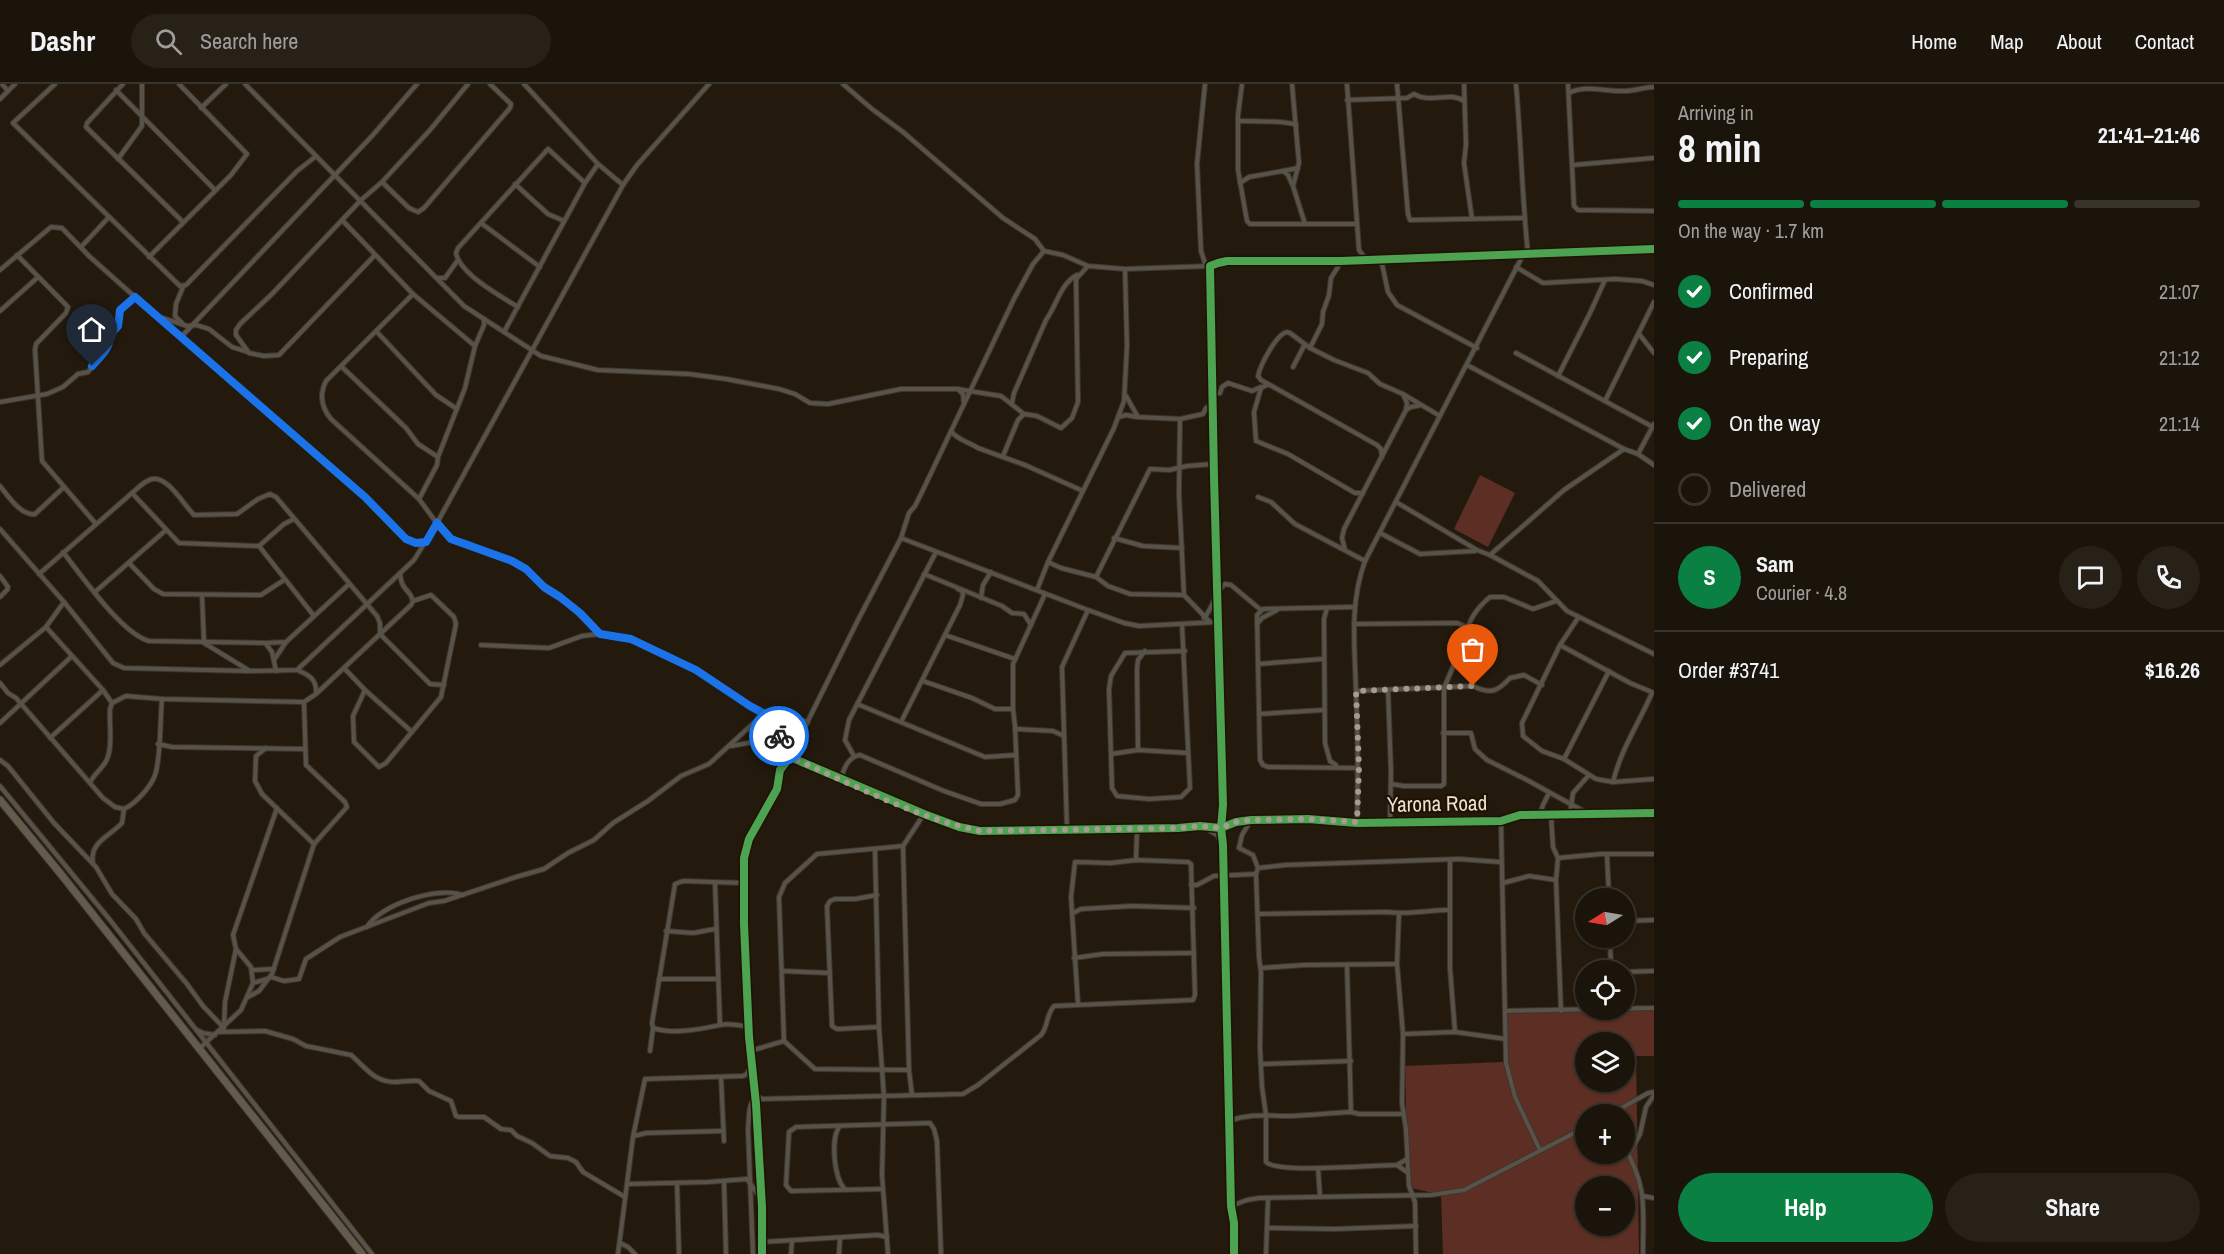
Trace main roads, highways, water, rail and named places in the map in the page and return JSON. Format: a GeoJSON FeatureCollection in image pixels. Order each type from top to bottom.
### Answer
{"type":"FeatureCollection","features":[{"type":"Feature","properties":{"kind":"highway"},"geometry":{"type":"LineString","coordinates":[[0,800],[362,1254]]}}]}
